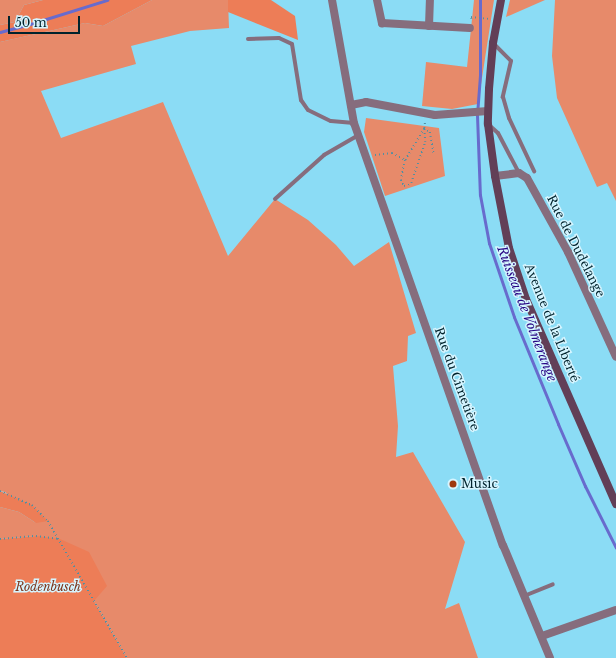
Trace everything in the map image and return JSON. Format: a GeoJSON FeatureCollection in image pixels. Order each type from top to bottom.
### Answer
{"type":"FeatureCollection","features":[{"type":"Feature","properties":{"kind":"main road","name":"Avenue de la Liberté"},"geometry":{"type":"LineString","coordinates":[[501,0],[493,43],[488,124],[495,176],[509,248],[526,299],[616,504]]}},
{"type":"Feature","properties":{"kind":"street","name":"Rue du Cimetière"},"geometry":{"type":"LineString","coordinates":[[332,0],[354,123],[503,545],[550,658]]}},
{"type":"Feature","properties":{"kind":"street"},"geometry":{"type":"LineString","coordinates":[[377,0],[382,23],[470,28]]}},
{"type":"Feature","properties":{"kind":"street"},"geometry":{"type":"LineString","coordinates":[[429,26],[430,0]]}},
{"type":"Feature","properties":{"kind":"street"},"geometry":{"type":"LineString","coordinates":[[351,105],[366,102],[426,114],[451,115],[488,111]]}},
{"type":"Feature","properties":{"kind":"street"},"geometry":{"type":"LineString","coordinates":[[495,176],[520,173]]}},
{"type":"Feature","properties":{"kind":"street","name":"Rue de Dudelange"},"geometry":{"type":"LineString","coordinates":[[520,173],[527,178],[568,252],[616,357]]}},
{"type":"Feature","properties":{"kind":"street"},"geometry":{"type":"LineString","coordinates":[[542,636],[616,610]]}},
{"type":"Feature","properties":{"kind":"lane"},"geometry":{"type":"LineString","coordinates":[[248,38],[279,38],[292,44],[301,100],[308,110],[331,121],[354,123]]}},
{"type":"Feature","properties":{"kind":"lane"},"geometry":{"type":"LineString","coordinates":[[493,43],[511,61],[503,97],[509,118],[534,171]]}},
{"type":"Feature","properties":{"kind":"lane"},"geometry":{"type":"LineString","coordinates":[[488,124],[498,134],[520,173]]}},
{"type":"Feature","properties":{"kind":"lane"},"geometry":{"type":"LineString","coordinates":[[275,199],[324,156],[358,135]]}},
{"type":"Feature","properties":{"kind":"lane"},"geometry":{"type":"LineString","coordinates":[[524,596],[553,584]]}},
{"type":"Feature","properties":{"kind":"path"},"geometry":{"type":"LineString","coordinates":[[476,17],[490,19]]}},
{"type":"Feature","properties":{"kind":"path"},"geometry":{"type":"LineString","coordinates":[[424,128],[405,160],[401,180],[404,186],[408,186],[411,183],[425,142],[424,128],[426,114]]}},
{"type":"Feature","properties":{"kind":"path"},"geometry":{"type":"LineString","coordinates":[[424,128],[430,132],[434,155]]}},
{"type":"Feature","properties":{"kind":"path"},"geometry":{"type":"LineString","coordinates":[[366,159],[380,153],[392,153],[405,160]]}},
{"type":"Feature","properties":{"kind":"path"},"geometry":{"type":"LineString","coordinates":[[0,491],[32,506],[48,521],[60,539],[126,658]]}},
{"type":"Feature","properties":{"kind":"path"},"geometry":{"type":"LineString","coordinates":[[0,539],[36,536],[60,539]]}},
{"type":"Feature","properties":{"kind":"shaded area"},"geometry":{"type":"Polygon","coordinates":[[[0,0],[43,0],[24,5],[15,22],[0,25],[0,0]]]}},
{"type":"Feature","properties":{"kind":"shaded area"},"geometry":{"type":"Polygon","coordinates":[[[152,0],[228,0],[229,28],[190,31],[131,46],[136,64],[41,91],[61,138],[163,102],[228,256],[275,199],[308,220],[336,245],[354,266],[389,242],[416,333],[408,336],[407,361],[393,366],[398,426],[396,457],[413,452],[465,542],[445,609],[459,603],[478,658],[127,658],[94,601],[36,536],[0,539],[0,507],[19,512],[36,523],[5,492],[0,491],[0,42],[85,23],[103,26],[152,0]]]}},
{"type":"Feature","properties":{"kind":"shaded area"},"geometry":{"type":"Polygon","coordinates":[[[474,0],[494,0],[478,104],[452,109],[422,106],[426,62],[467,67],[474,0]]]}},
{"type":"Feature","properties":{"kind":"shaded area"},"geometry":{"type":"Polygon","coordinates":[[[510,0],[545,0],[506,17],[510,0]]]}},
{"type":"Feature","properties":{"kind":"shaded area"},"geometry":{"type":"Polygon","coordinates":[[[555,0],[616,0],[616,201],[607,183],[597,187],[557,98],[552,56],[555,0]]]}},
{"type":"Feature","properties":{"kind":"shaded area"},"geometry":{"type":"Polygon","coordinates":[[[366,118],[439,128],[445,176],[385,196],[364,132],[366,118]]]}},
{"type":"Feature","properties":{"kind":"green space"},"geometry":{"type":"Polygon","coordinates":[[[43,0],[152,0],[103,26],[85,23],[0,42],[0,25],[15,22],[24,5],[43,0]]]}},
{"type":"Feature","properties":{"kind":"green space"},"geometry":{"type":"Polygon","coordinates":[[[228,0],[271,0],[295,16],[298,40],[228,12],[228,0]]]}},
{"type":"Feature","properties":{"kind":"green space"},"geometry":{"type":"Polygon","coordinates":[[[0,491],[32,505],[48,521],[36,523],[19,512],[0,507],[0,491]]]}},
{"type":"Feature","properties":{"kind":"green space","name":"Rodenbusch"},"geometry":{"type":"Polygon","coordinates":[[[36,536],[60,539],[89,552],[107,586],[94,601],[127,658],[0,658],[0,539],[36,536]]]}},
{"type":"Feature","properties":{"kind":"waterway"},"geometry":{"type":"LineString","coordinates":[[0,32],[107,0]]}},
{"type":"Feature","properties":{"kind":"waterway","name":"Ruisseau de Volmerange"},"geometry":{"type":"LineString","coordinates":[[480,0],[480,75],[477,115],[480,195],[489,243],[514,317],[558,424],[585,486],[616,548]]}},
{"type":"Feature","properties":{"kind":"place","name":"Music"},"geometry":{"type":"Point","coordinates":[453,484]}}]}
